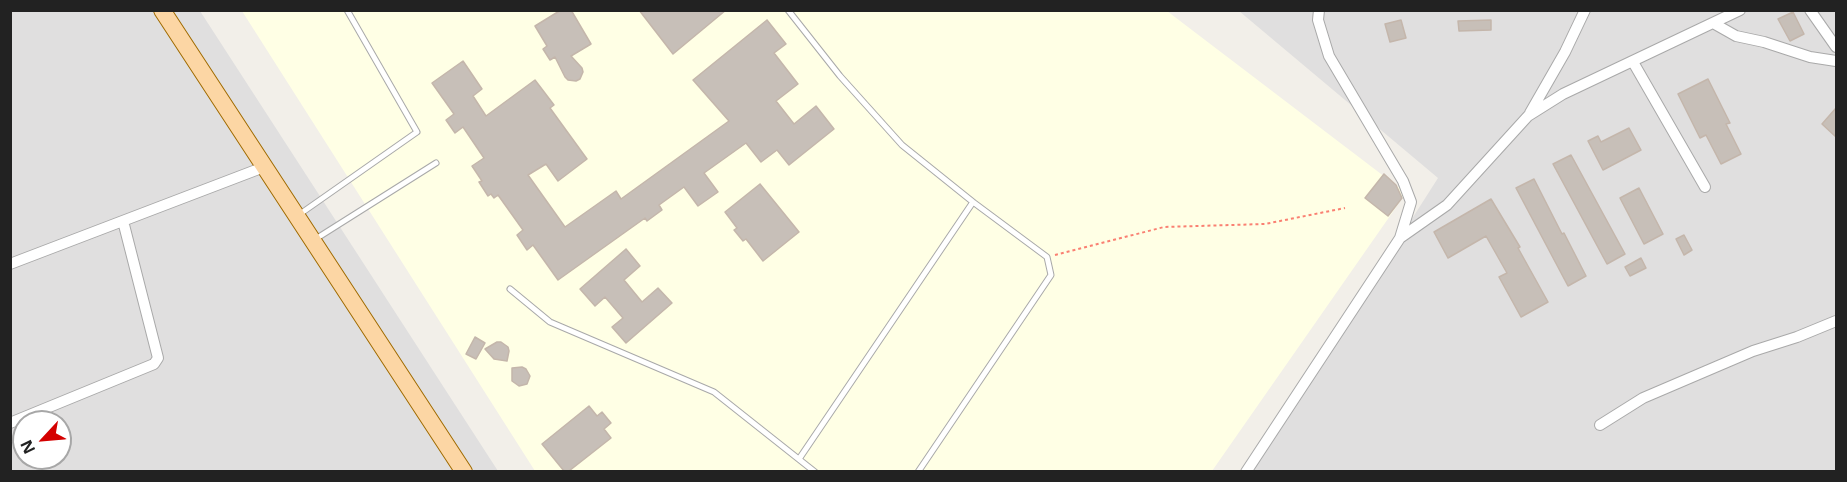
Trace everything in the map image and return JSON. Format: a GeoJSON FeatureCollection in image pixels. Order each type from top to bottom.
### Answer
{"type":"FeatureCollection","features":[{"type":"Feature","properties":{"kind":"main road"},"geometry":{"type":"LineString","coordinates":[[162,10],[464,471]]}},
{"type":"Feature","properties":{"kind":"street"},"geometry":{"type":"LineString","coordinates":[[1246,471],[1400,238],[1410,202],[1403,181],[1329,56],[1318,20],[1319,10]]}},
{"type":"Feature","properties":{"kind":"street"},"geometry":{"type":"LineString","coordinates":[[1400,238],[1447,205],[1528,116],[1565,52],[1585,10]]}},
{"type":"Feature","properties":{"kind":"street"},"geometry":{"type":"LineString","coordinates":[[1528,116],[1563,94],[1740,10]]}},
{"type":"Feature","properties":{"kind":"street"},"geometry":{"type":"LineString","coordinates":[[1810,10],[1836,47]]}},
{"type":"Feature","properties":{"kind":"street"},"geometry":{"type":"LineString","coordinates":[[1713,23],[1736,36],[1764,42],[1810,57],[1836,61]]}},
{"type":"Feature","properties":{"kind":"street"},"geometry":{"type":"LineString","coordinates":[[1634,62],[1705,187]]}},
{"type":"Feature","properties":{"kind":"street"},"geometry":{"type":"LineString","coordinates":[[10,264],[264,167]]}},
{"type":"Feature","properties":{"kind":"street"},"geometry":{"type":"LineString","coordinates":[[10,423],[154,364],[158,358],[123,221]]}},
{"type":"Feature","properties":{"kind":"street"},"geometry":{"type":"LineString","coordinates":[[1600,425],[1643,398],[1753,351],[1836,321]]}},
{"type":"Feature","properties":{"kind":"lane"},"geometry":{"type":"LineString","coordinates":[[296,217],[417,132],[347,10]]}},
{"type":"Feature","properties":{"kind":"lane"},"geometry":{"type":"LineString","coordinates":[[788,10],[840,76],[902,145],[1047,257],[1051,275],[918,471]]}},
{"type":"Feature","properties":{"kind":"lane"},"geometry":{"type":"LineString","coordinates":[[312,241],[436,163]]}},
{"type":"Feature","properties":{"kind":"lane"},"geometry":{"type":"LineString","coordinates":[[799,459],[973,202]]}},
{"type":"Feature","properties":{"kind":"lane"},"geometry":{"type":"LineString","coordinates":[[510,289],[549,322],[714,392],[815,471]]}},
{"type":"Feature","properties":{"kind":"path"},"geometry":{"type":"LineString","coordinates":[[1047,257],[1164,227],[1265,224],[1345,208]]}},
{"type":"Feature","properties":{"kind":"shaded area"},"geometry":{"type":"Polygon","coordinates":[[[10,11],[200,11],[498,471],[11,471],[10,11]]]}},
{"type":"Feature","properties":{"kind":"shaded area"},"geometry":{"type":"Polygon","coordinates":[[[242,11],[1167,11],[1406,193],[1212,471],[535,471],[242,11]]]}},
{"type":"Feature","properties":{"kind":"shaded area"},"geometry":{"type":"Polygon","coordinates":[[[1239,11],[1836,11],[1836,471],[1251,471],[1438,178],[1239,11]]]}},
{"type":"Feature","properties":{"kind":"building"},"geometry":{"type":"Polygon","coordinates":[[[561,10],[571,10],[591,44],[571,56],[583,72],[580,79],[576,81],[565,77],[555,57],[550,60],[543,49],[547,46],[535,26],[561,10]]]}},
{"type":"Feature","properties":{"kind":"building"},"geometry":{"type":"Polygon","coordinates":[[[639,10],[726,10],[673,54],[639,10]]]}},
{"type":"Feature","properties":{"kind":"building"},"geometry":{"type":"Polygon","coordinates":[[[1793,12],[1804,34],[1790,41],[1778,19],[1793,12]]]}},
{"type":"Feature","properties":{"kind":"building"},"geometry":{"type":"Polygon","coordinates":[[[767,20],[786,44],[774,53],[798,84],[776,101],[794,124],[816,106],[834,129],[789,165],[777,150],[761,162],[746,143],[704,173],[718,192],[698,206],[684,187],[659,205],[662,210],[647,221],[645,218],[558,280],[533,245],[527,250],[517,235],[523,230],[498,195],[494,198],[491,194],[488,196],[479,182],[482,181],[472,166],[484,158],[463,127],[455,133],[446,120],[454,114],[432,83],[463,61],[482,89],[473,96],[486,116],[535,80],[554,105],[550,108],[587,159],[558,181],[546,164],[528,175],[565,227],[616,191],[621,199],[729,121],[693,80],[767,20]]]}},
{"type":"Feature","properties":{"kind":"building"},"geometry":{"type":"Polygon","coordinates":[[[1401,20],[1406,38],[1390,42],[1385,24],[1401,20]]]}},
{"type":"Feature","properties":{"kind":"building"},"geometry":{"type":"Polygon","coordinates":[[[1491,20],[1491,30],[1459,31],[1458,21],[1491,20]]]}},
{"type":"Feature","properties":{"kind":"building"},"geometry":{"type":"Polygon","coordinates":[[[1708,79],[1730,123],[1726,124],[1741,154],[1721,164],[1706,135],[1700,138],[1678,94],[1708,79]]]}},
{"type":"Feature","properties":{"kind":"building"},"geometry":{"type":"Polygon","coordinates":[[[1836,108],[1836,137],[1822,124],[1836,108]]]}},
{"type":"Feature","properties":{"kind":"building"},"geometry":{"type":"Polygon","coordinates":[[[1629,128],[1641,150],[1603,170],[1588,141],[1598,136],[1601,142],[1629,128]]]}},
{"type":"Feature","properties":{"kind":"building"},"geometry":{"type":"Polygon","coordinates":[[[1571,155],[1625,254],[1607,264],[1553,164],[1571,155]]]}},
{"type":"Feature","properties":{"kind":"building"},"geometry":{"type":"Polygon","coordinates":[[[1384,174],[1396,185],[1402,198],[1388,216],[1365,198],[1384,174]]]}},
{"type":"Feature","properties":{"kind":"building"},"geometry":{"type":"Polygon","coordinates":[[[1534,179],[1586,276],[1568,286],[1516,188],[1534,179]]]}},
{"type":"Feature","properties":{"kind":"building"},"geometry":{"type":"Polygon","coordinates":[[[760,184],[799,232],[763,261],[746,239],[743,241],[734,230],[737,228],[725,212],[760,184]]]}},
{"type":"Feature","properties":{"kind":"building"},"geometry":{"type":"Polygon","coordinates":[[[1639,188],[1663,234],[1644,244],[1620,198],[1639,188]]]}},
{"type":"Feature","properties":{"kind":"building"},"geometry":{"type":"Polygon","coordinates":[[[1491,199],[1520,247],[1518,248],[1548,302],[1521,317],[1499,277],[1507,273],[1486,236],[1448,258],[1434,232],[1491,199]]]}},
{"type":"Feature","properties":{"kind":"building"},"geometry":{"type":"Polygon","coordinates":[[[1684,235],[1692,250],[1684,255],[1676,239],[1684,235]]]}},
{"type":"Feature","properties":{"kind":"building"},"geometry":{"type":"Polygon","coordinates":[[[626,249],[640,266],[624,280],[642,302],[658,288],[672,303],[626,343],[612,327],[623,318],[605,297],[595,306],[580,289],[626,249]]]}},
{"type":"Feature","properties":{"kind":"building"},"geometry":{"type":"Polygon","coordinates":[[[1641,258],[1646,268],[1630,276],[1625,267],[1641,258]]]}},
{"type":"Feature","properties":{"kind":"building"},"geometry":{"type":"Polygon","coordinates":[[[475,337],[485,343],[476,359],[466,354],[475,337]]]}},
{"type":"Feature","properties":{"kind":"building"},"geometry":{"type":"Polygon","coordinates":[[[497,342],[508,347],[507,361],[494,359],[485,349],[497,342]]]}},
{"type":"Feature","properties":{"kind":"building"},"geometry":{"type":"Polygon","coordinates":[[[522,367],[530,376],[527,384],[519,386],[512,381],[512,368],[522,367]]]}},
{"type":"Feature","properties":{"kind":"building"},"geometry":{"type":"Polygon","coordinates":[[[589,406],[597,416],[602,412],[611,423],[604,429],[611,438],[569,471],[564,471],[542,444],[589,406]]]}}]}
